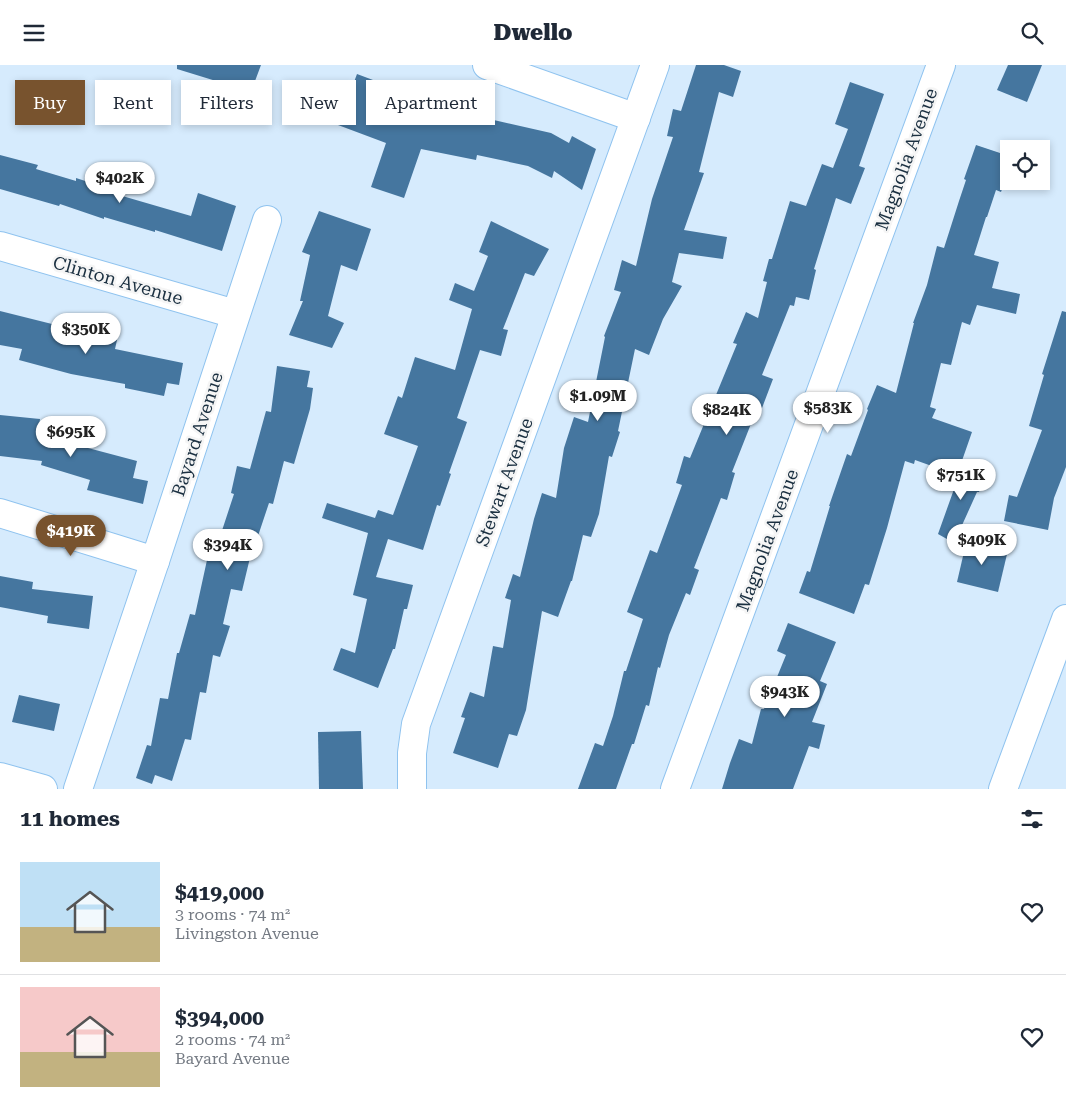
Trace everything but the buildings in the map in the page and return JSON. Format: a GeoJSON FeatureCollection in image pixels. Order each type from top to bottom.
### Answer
{"type":"FeatureCollection","features":[{"type":"Feature","properties":{"kind":"street"},"geometry":{"type":"LineString","coordinates":[[487,65],[636,118]]}},
{"type":"Feature","properties":{"kind":"street","name":"Stewart Avenue"},"geometry":{"type":"LineString","coordinates":[[412,789],[412,753],[416,724],[655,65]]}},
{"type":"Feature","properties":{"kind":"street","name":"Magnolia Avenue"},"geometry":{"type":"LineString","coordinates":[[675,789],[941,65]]}},
{"type":"Feature","properties":{"kind":"street","name":"Bayard Avenue"},"geometry":{"type":"LineString","coordinates":[[78,789],[267,220]]}},
{"type":"Feature","properties":{"kind":"street","name":"Clinton Avenue"},"geometry":{"type":"LineString","coordinates":[[0,246],[236,314]]}},
{"type":"Feature","properties":{"kind":"street"},"geometry":{"type":"LineString","coordinates":[[0,513],[155,561]]}},
{"type":"Feature","properties":{"kind":"street"},"geometry":{"type":"LineString","coordinates":[[1003,789],[1066,619]]}},
{"type":"Feature","properties":{"kind":"street"},"geometry":{"type":"LineString","coordinates":[[0,777],[43,789]]}}]}
